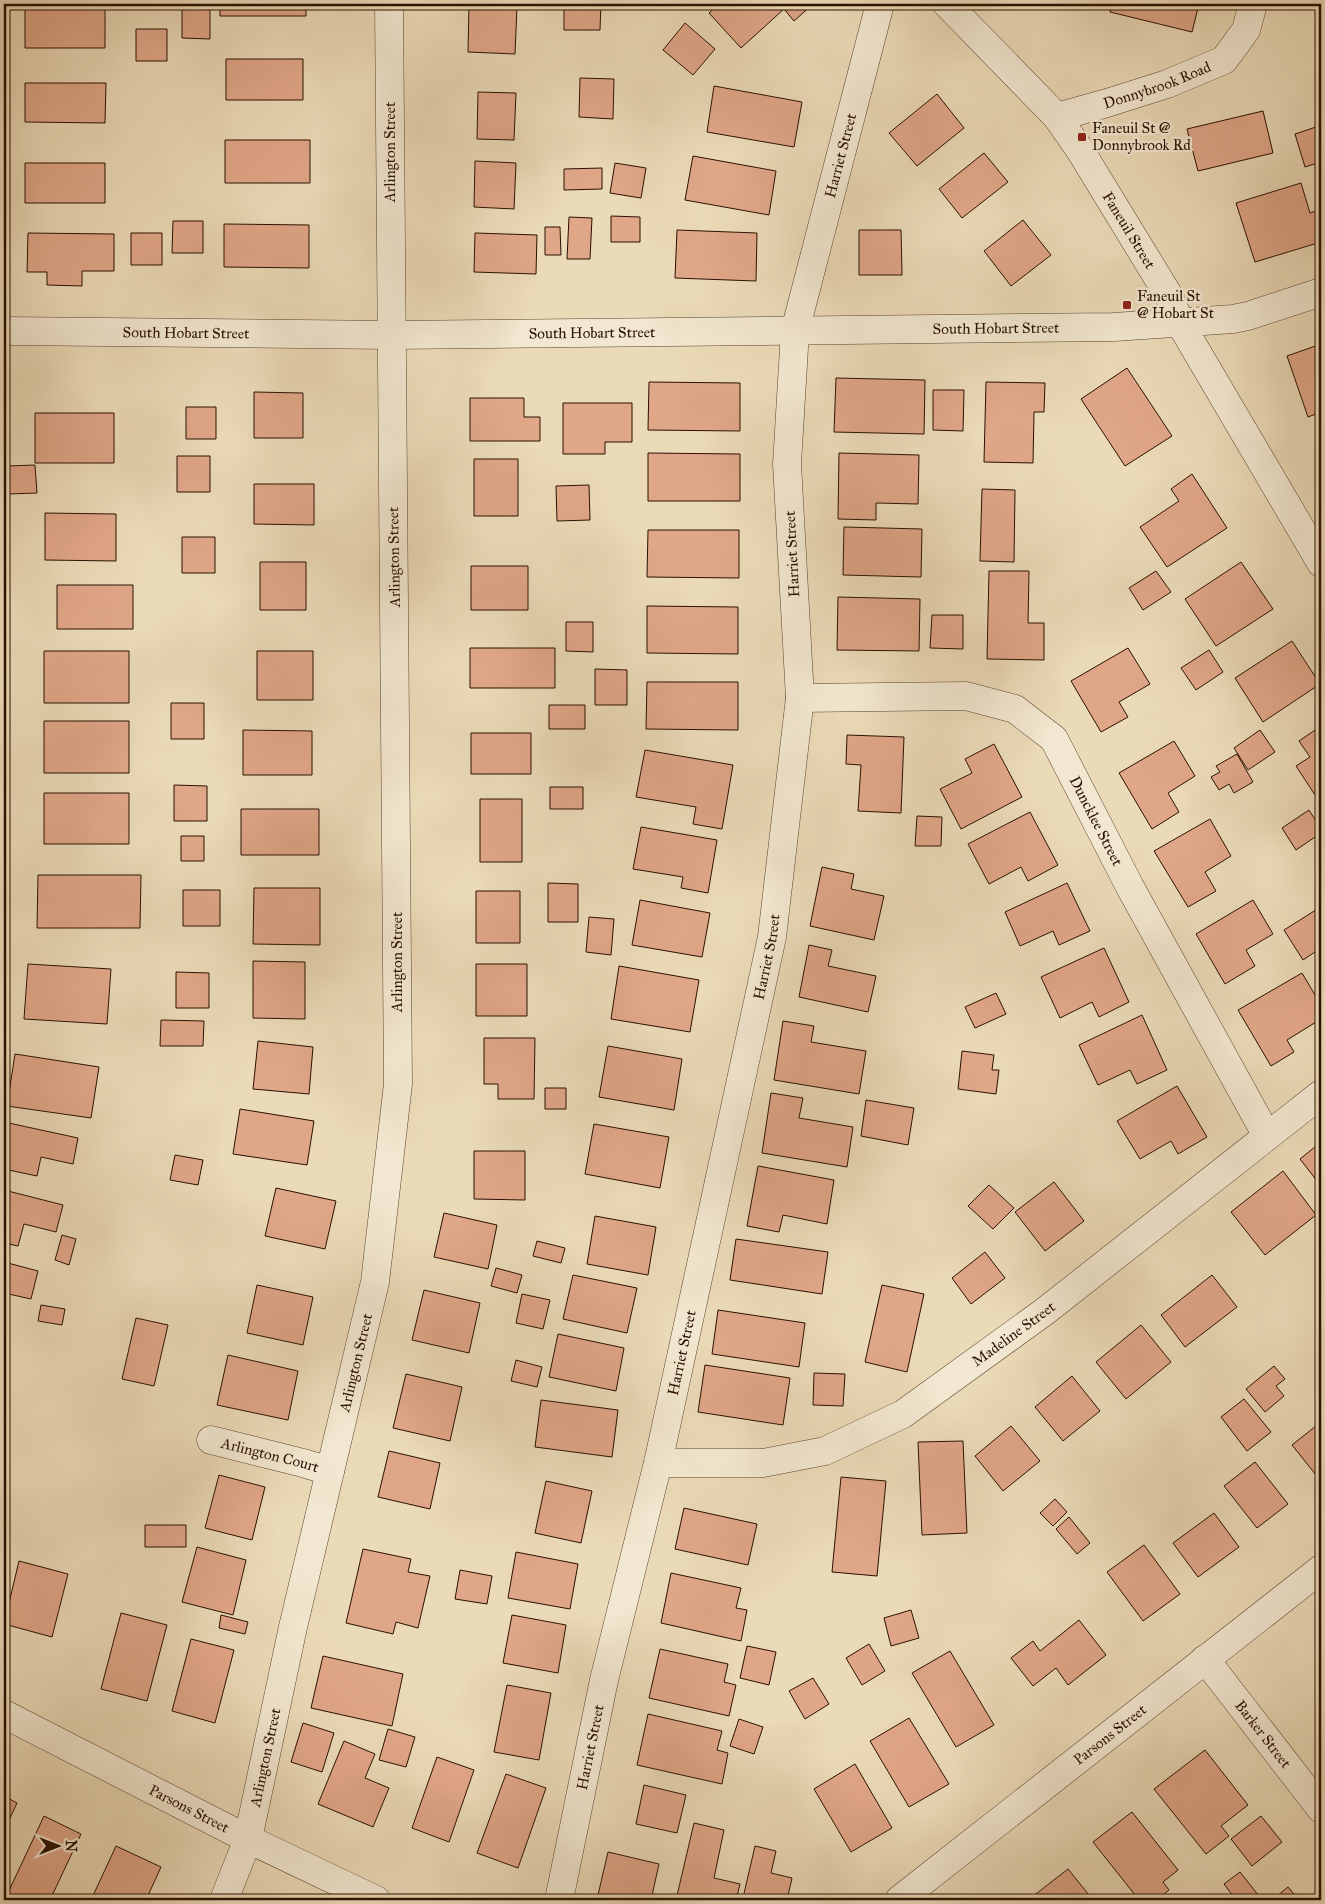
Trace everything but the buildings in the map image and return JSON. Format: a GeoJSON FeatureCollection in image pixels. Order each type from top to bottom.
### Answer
{"type":"FeatureCollection","features":[{"type":"Feature","properties":{"kind":"street","name":"Arlington Street"},"geometry":{"type":"LineString","coordinates":[[224,1900],[248,1839],[293,1627],[375,1282],[398,1084],[389,4]]}},
{"type":"Feature","properties":{"kind":"street","name":"Harriet Street"},"geometry":{"type":"LineString","coordinates":[[559,1900],[604,1680],[658,1463],[772,937],[800,698],[787,464],[795,331],[880,4]]}},
{"type":"Feature","properties":{"kind":"street","name":"Faneuil Street"},"geometry":{"type":"LineString","coordinates":[[946,4],[1057,117],[1080,150],[1170,296],[1180,323],[1321,563]]}},
{"type":"Feature","properties":{"kind":"street","name":"Donnybrook Road"},"geometry":{"type":"LineString","coordinates":[[1057,117],[1167,84],[1224,60],[1246,30],[1254,4]]}},
{"type":"Feature","properties":{"kind":"street","name":"South Hobart Street"},"geometry":{"type":"LineString","coordinates":[[4,331],[392,335],[1114,327],[1248,316],[1321,292]]}},
{"type":"Feature","properties":{"kind":"street","name":"Duncklee Street"},"geometry":{"type":"LineString","coordinates":[[800,698],[966,696],[1015,709],[1054,740],[1135,895],[1267,1136]]}},
{"type":"Feature","properties":{"kind":"street","name":"Madeline Street"},"geometry":{"type":"LineString","coordinates":[[658,1463],[763,1463],[826,1451],[903,1414],[1044,1312],[1321,1094]]}},
{"type":"Feature","properties":{"kind":"street","name":"Arlington Court"},"geometry":{"type":"LineString","coordinates":[[211,1440],[330,1471]]}},
{"type":"Feature","properties":{"kind":"street","name":"Parsons Street"},"geometry":{"type":"LineString","coordinates":[[899,1900],[1321,1569]]}},
{"type":"Feature","properties":{"kind":"street","name":"Barker Street"},"geometry":{"type":"LineString","coordinates":[[1205,1659],[1321,1809]]}},
{"type":"Feature","properties":{"kind":"street","name":"Parsons Street"},"geometry":{"type":"LineString","coordinates":[[4,1714],[248,1839],[376,1900]]}},
{"type":"Feature","properties":{"kind":"place","name":"Faneuil St @ Donnybrook Rd"},"geometry":{"type":"Point","coordinates":[1082,137]}},
{"type":"Feature","properties":{"kind":"place","name":"Faneuil St @ Hobart St"},"geometry":{"type":"Point","coordinates":[1127,305]}}]}
